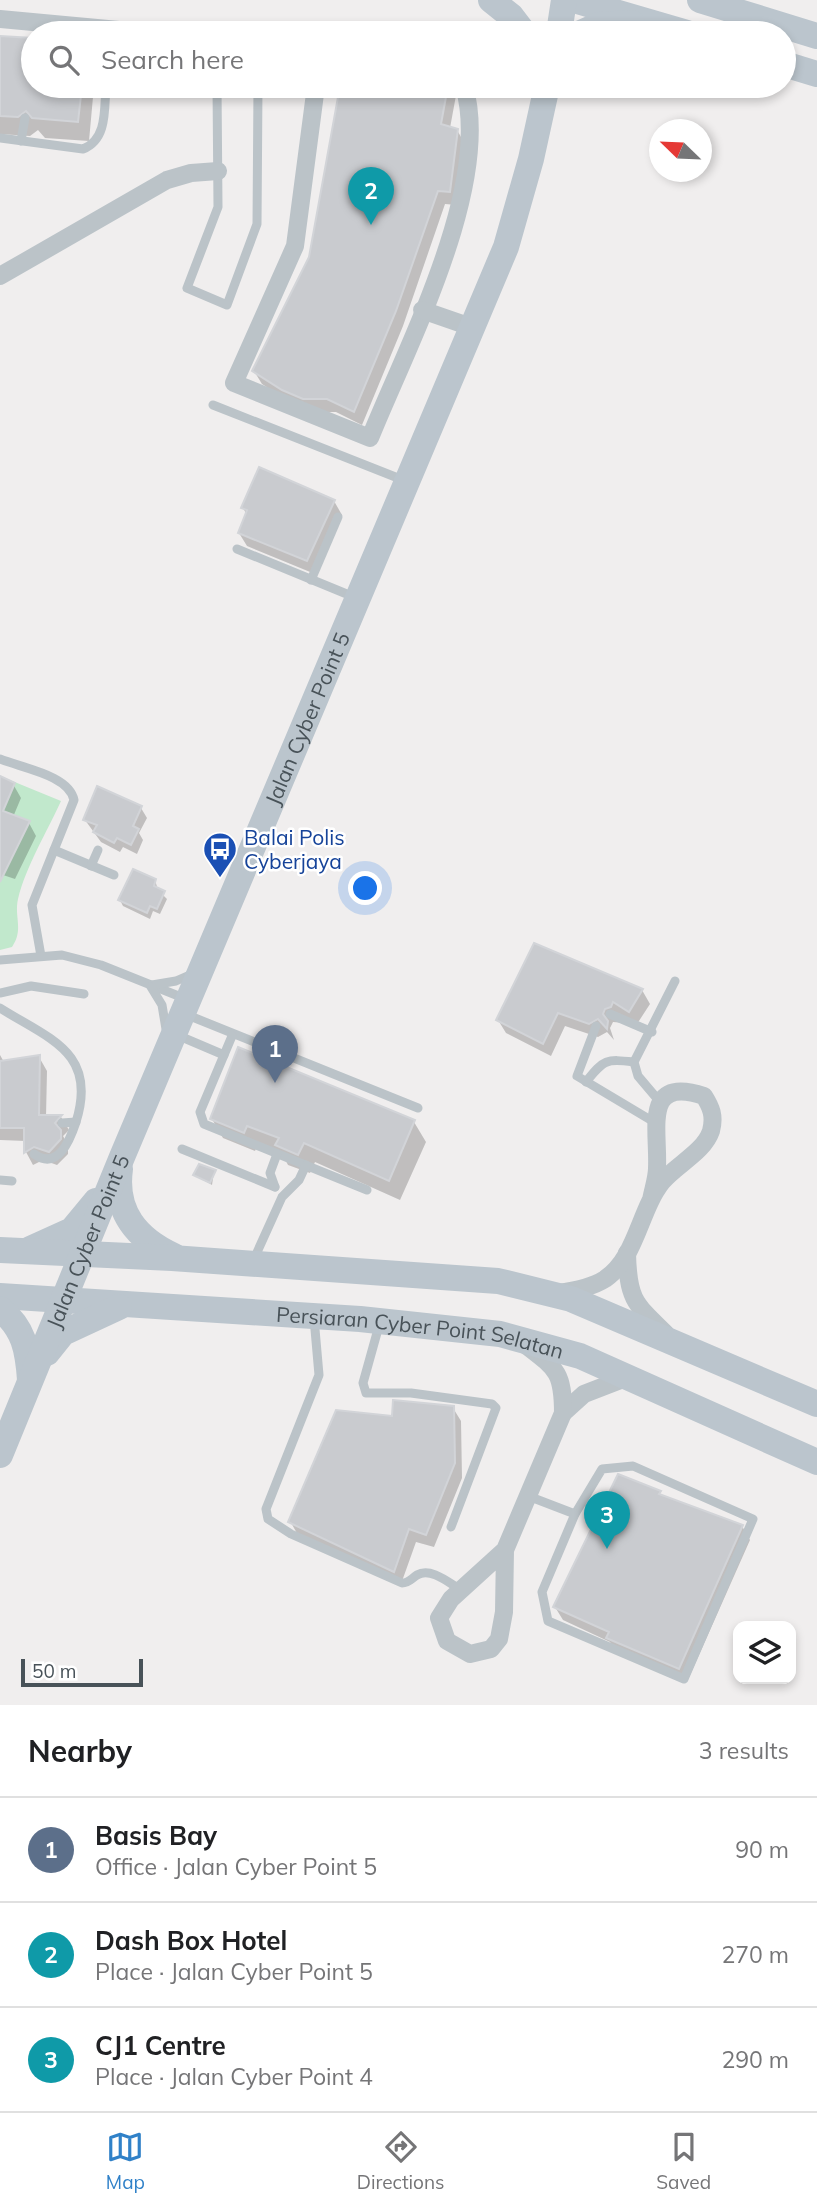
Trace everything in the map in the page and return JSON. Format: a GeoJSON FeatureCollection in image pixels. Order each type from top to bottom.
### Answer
{"type":"FeatureCollection","features":[{"type":"Feature","properties":{"kind":"main road"},"geometry":{"type":"LineString","coordinates":[[491,0],[515,21]]}},
{"type":"Feature","properties":{"kind":"main road"},"geometry":{"type":"LineString","coordinates":[[544,21],[546,0]]}},
{"type":"Feature","properties":{"kind":"main road"},"geometry":{"type":"LineString","coordinates":[[561,21],[564,0]]}},
{"type":"Feature","properties":{"kind":"main road"},"geometry":{"type":"LineString","coordinates":[[574,0],[648,21]]}},
{"type":"Feature","properties":{"kind":"main road"},"geometry":{"type":"LineString","coordinates":[[700,0],[768,21]]}},
{"type":"Feature","properties":{"kind":"main road"},"geometry":{"type":"LineString","coordinates":[[796,30],[817,36]]}},
{"type":"Feature","properties":{"kind":"main road"},"geometry":{"type":"LineString","coordinates":[[796,68],[817,74]]}},
{"type":"Feature","properties":{"kind":"main road","name":"Jalan Cyber Point 5"},"geometry":{"type":"LineString","coordinates":[[0,1455],[122,1157],[474,328],[506,247],[531,159],[542,98]]}},
{"type":"Feature","properties":{"kind":"main road"},"geometry":{"type":"LineString","coordinates":[[11,1251],[43,1245],[72,1230],[91,1208],[122,1157]]}},
{"type":"Feature","properties":{"kind":"main road"},"geometry":{"type":"LineString","coordinates":[[122,1157],[118,1183],[126,1218],[152,1246],[180,1259]]}},
{"type":"Feature","properties":{"kind":"main road"},"geometry":{"type":"LineString","coordinates":[[11,1251],[180,1259],[498,1281],[554,1294],[817,1404]]}},
{"type":"Feature","properties":{"kind":"main road","name":"Persiaran Cyber Point Selatan"},"geometry":{"type":"LineString","coordinates":[[0,1296],[380,1321],[517,1337],[580,1356],[817,1462]]}},
{"type":"Feature","properties":{"kind":"main road"},"geometry":{"type":"LineString","coordinates":[[30,1381],[44,1357],[63,1334],[123,1305]]}},
{"type":"Feature","properties":{"kind":"main road"},"geometry":{"type":"LineString","coordinates":[[0,1309],[17,1324],[25,1340],[30,1381]]}},
{"type":"Feature","properties":{"kind":"street"},"geometry":{"type":"LineString","coordinates":[[0,19],[21,21]]}},
{"type":"Feature","properties":{"kind":"street"},"geometry":{"type":"LineString","coordinates":[[314,98],[295,246],[234,383],[370,438],[454,224],[468,167],[468,98]]}},
{"type":"Feature","properties":{"kind":"street"},"geometry":{"type":"LineString","coordinates":[[2,271],[167,180],[191,173],[218,171]]}},
{"type":"Feature","properties":{"kind":"street"},"geometry":{"type":"LineString","coordinates":[[422,310],[474,328]]}},
{"type":"Feature","properties":{"kind":"street"},"geometry":{"type":"LineString","coordinates":[[554,1294],[580,1289],[605,1279],[627,1253],[662,1182],[706,1140],[711,1131],[713,1111],[704,1096],[685,1089],[666,1094],[660,1102],[654,1122],[657,1169],[651,1200]]}},
{"type":"Feature","properties":{"kind":"street"},"geometry":{"type":"LineString","coordinates":[[627,1253],[627,1281],[635,1304],[674,1342]]}},
{"type":"Feature","properties":{"kind":"street"},"geometry":{"type":"LineString","coordinates":[[505,1550],[461,1590],[439,1618],[447,1642],[470,1654],[491,1649],[499,1639],[504,1612],[505,1550],[563,1413],[563,1394],[556,1369],[517,1337]]}},
{"type":"Feature","properties":{"kind":"street"},"geometry":{"type":"LineString","coordinates":[[563,1413],[584,1394],[628,1377]]}},
{"type":"Feature","properties":{"kind":"lane"},"geometry":{"type":"LineString","coordinates":[[0,138],[83,149],[90,146],[101,132],[105,98]]}},
{"type":"Feature","properties":{"kind":"lane"},"geometry":{"type":"LineString","coordinates":[[217,98],[218,207],[187,288],[227,305],[257,224],[258,98]]}},
{"type":"Feature","properties":{"kind":"lane"},"geometry":{"type":"LineString","coordinates":[[21,141],[24,118]]}},
{"type":"Feature","properties":{"kind":"lane"},"geometry":{"type":"LineString","coordinates":[[213,405],[408,482]]}},
{"type":"Feature","properties":{"kind":"lane"},"geometry":{"type":"LineString","coordinates":[[311,580],[338,517]]}},
{"type":"Feature","properties":{"kind":"lane"},"geometry":{"type":"LineString","coordinates":[[237,549],[358,600]]}},
{"type":"Feature","properties":{"kind":"lane"},"geometry":{"type":"LineString","coordinates":[[0,760],[64,783],[72,792],[72,810],[32,905],[41,956]]}},
{"type":"Feature","properties":{"kind":"lane"},"geometry":{"type":"LineString","coordinates":[[54,850],[114,875]]}},
{"type":"Feature","properties":{"kind":"lane"},"geometry":{"type":"LineString","coordinates":[[91,866],[98,850]]}},
{"type":"Feature","properties":{"kind":"lane"},"geometry":{"type":"LineString","coordinates":[[0,960],[62,955],[85,960],[150,985],[186,978],[205,962]]}},
{"type":"Feature","properties":{"kind":"lane"},"geometry":{"type":"LineString","coordinates":[[660,1102],[638,1076],[634,1062],[652,1032],[675,982]]}},
{"type":"Feature","properties":{"kind":"lane"},"geometry":{"type":"LineString","coordinates":[[150,985],[166,1018],[224,1055]]}},
{"type":"Feature","properties":{"kind":"lane"},"geometry":{"type":"LineString","coordinates":[[150,985],[178,1025],[232,1036],[418,1108]]}},
{"type":"Feature","properties":{"kind":"lane"},"geometry":{"type":"LineString","coordinates":[[0,993],[31,986],[85,995]]}},
{"type":"Feature","properties":{"kind":"lane"},"geometry":{"type":"LineString","coordinates":[[0,1008],[62,1045],[73,1058],[82,1090],[76,1122],[66,1147],[58,1156],[47,1159],[34,1154]]}},
{"type":"Feature","properties":{"kind":"lane"},"geometry":{"type":"LineString","coordinates":[[610,1014],[652,1032]]}},
{"type":"Feature","properties":{"kind":"lane"},"geometry":{"type":"LineString","coordinates":[[596,1026],[577,1076],[654,1122]]}},
{"type":"Feature","properties":{"kind":"lane"},"geometry":{"type":"LineString","coordinates":[[232,1036],[200,1112],[204,1124],[367,1190]]}},
{"type":"Feature","properties":{"kind":"lane"},"geometry":{"type":"LineString","coordinates":[[586,1082],[601,1063],[611,1059],[634,1062]]}},
{"type":"Feature","properties":{"kind":"lane"},"geometry":{"type":"LineString","coordinates":[[62,1123],[76,1122]]}},
{"type":"Feature","properties":{"kind":"lane"},"geometry":{"type":"LineString","coordinates":[[182,1149],[275,1187]]}},
{"type":"Feature","properties":{"kind":"lane"},"geometry":{"type":"LineString","coordinates":[[277,1154],[270,1173],[282,1197]]}},
{"type":"Feature","properties":{"kind":"lane"},"geometry":{"type":"LineString","coordinates":[[252,1264],[282,1197],[299,1180],[306,1165]]}},
{"type":"Feature","properties":{"kind":"lane"},"geometry":{"type":"LineString","coordinates":[[0,1180],[12,1181]]}},
{"type":"Feature","properties":{"kind":"lane"},"geometry":{"type":"LineString","coordinates":[[314,1316],[319,1375],[266,1509],[268,1519],[290,1534],[402,1583],[421,1573],[427,1573],[461,1590]]}},
{"type":"Feature","properties":{"kind":"lane"},"geometry":{"type":"LineString","coordinates":[[380,1321],[363,1383],[366,1393],[455,1398],[492,1404],[496,1408],[451,1527]]}},
{"type":"Feature","properties":{"kind":"lane"},"geometry":{"type":"LineString","coordinates":[[633,1466],[753,1519],[684,1679],[548,1621],[542,1592],[575,1514],[602,1469],[633,1466]]}},
{"type":"Feature","properties":{"kind":"lane"},"geometry":{"type":"LineString","coordinates":[[528,1496],[575,1514]]}},
{"type":"Feature","properties":{"kind":"green space"},"geometry":{"type":"Polygon","coordinates":[[[0,776],[61,801],[31,862],[18,899],[16,941],[12,947],[0,950],[0,776]]]}},
{"type":"Feature","properties":{"kind":"building"},"geometry":{"type":"Polygon","coordinates":[[[0,36],[21,37],[21,98],[81,98],[78,122],[32,118],[26,111],[18,117],[0,116],[0,36]]]}},
{"type":"Feature","properties":{"kind":"building"},"geometry":{"type":"Polygon","coordinates":[[[338,98],[446,98],[441,124],[458,129],[450,192],[438,191],[396,311],[354,412],[327,399],[303,399],[282,390],[252,371],[309,257],[338,98]]]}},
{"type":"Feature","properties":{"kind":"building"},"geometry":{"type":"Polygon","coordinates":[[[259,467],[335,500],[307,561],[238,533],[247,510],[241,508],[259,467]]]}},
{"type":"Feature","properties":{"kind":"building"},"geometry":{"type":"Polygon","coordinates":[[[0,776],[15,783],[3,811],[30,821],[0,882],[0,776]]]}},
{"type":"Feature","properties":{"kind":"building"},"geometry":{"type":"Polygon","coordinates":[[[97,786],[142,806],[133,826],[139,829],[131,845],[117,838],[114,843],[93,832],[97,825],[83,820],[97,786]]]}},
{"type":"Feature","properties":{"kind":"building"},"geometry":{"type":"Polygon","coordinates":[[[133,869],[156,879],[154,886],[165,891],[157,909],[150,906],[147,913],[118,900],[133,869]]]}},
{"type":"Feature","properties":{"kind":"building"},"geometry":{"type":"Polygon","coordinates":[[[534,943],[643,989],[629,1012],[613,1002],[611,1007],[605,1009],[603,1014],[608,1021],[607,1029],[598,1019],[589,1024],[558,1013],[543,1044],[496,1020],[534,943]]]}},
{"type":"Feature","properties":{"kind":"building"},"geometry":{"type":"Polygon","coordinates":[[[238,1047],[415,1120],[389,1181],[304,1143],[298,1155],[275,1145],[279,1138],[247,1126],[244,1133],[210,1119],[238,1047]]]}},
{"type":"Feature","properties":{"kind":"building"},"geometry":{"type":"Polygon","coordinates":[[[40,1055],[39,1115],[62,1115],[55,1123],[61,1130],[61,1139],[49,1152],[34,1147],[24,1153],[24,1128],[0,1128],[0,1061],[40,1055]]]}},
{"type":"Feature","properties":{"kind":"building"},"geometry":{"type":"Polygon","coordinates":[[[199,1164],[216,1170],[210,1183],[193,1175],[199,1164]]]}},
{"type":"Feature","properties":{"kind":"building"},"geometry":{"type":"Polygon","coordinates":[[[393,1400],[454,1406],[455,1463],[426,1535],[409,1529],[394,1572],[288,1522],[336,1410],[392,1416],[393,1400]]]}},
{"type":"Feature","properties":{"kind":"building"},"geometry":{"type":"Polygon","coordinates":[[[618,1474],[661,1491],[659,1494],[743,1525],[679,1669],[606,1638],[609,1632],[553,1607],[618,1474]]]}},
{"type":"Feature","properties":{"kind":"place","name":"Dash Box Hotel"},"geometry":{"type":"Point","coordinates":[371,225]}},
{"type":"Feature","properties":{"kind":"place","name":"Balai Polis Cyberjaya"},"geometry":{"type":"Point","coordinates":[220,879]}},
{"type":"Feature","properties":{"kind":"place","name":"Basis Bay"},"geometry":{"type":"Point","coordinates":[275,1083]}},
{"type":"Feature","properties":{"kind":"place","name":"CJ1 Centre"},"geometry":{"type":"Point","coordinates":[607,1549]}}]}
